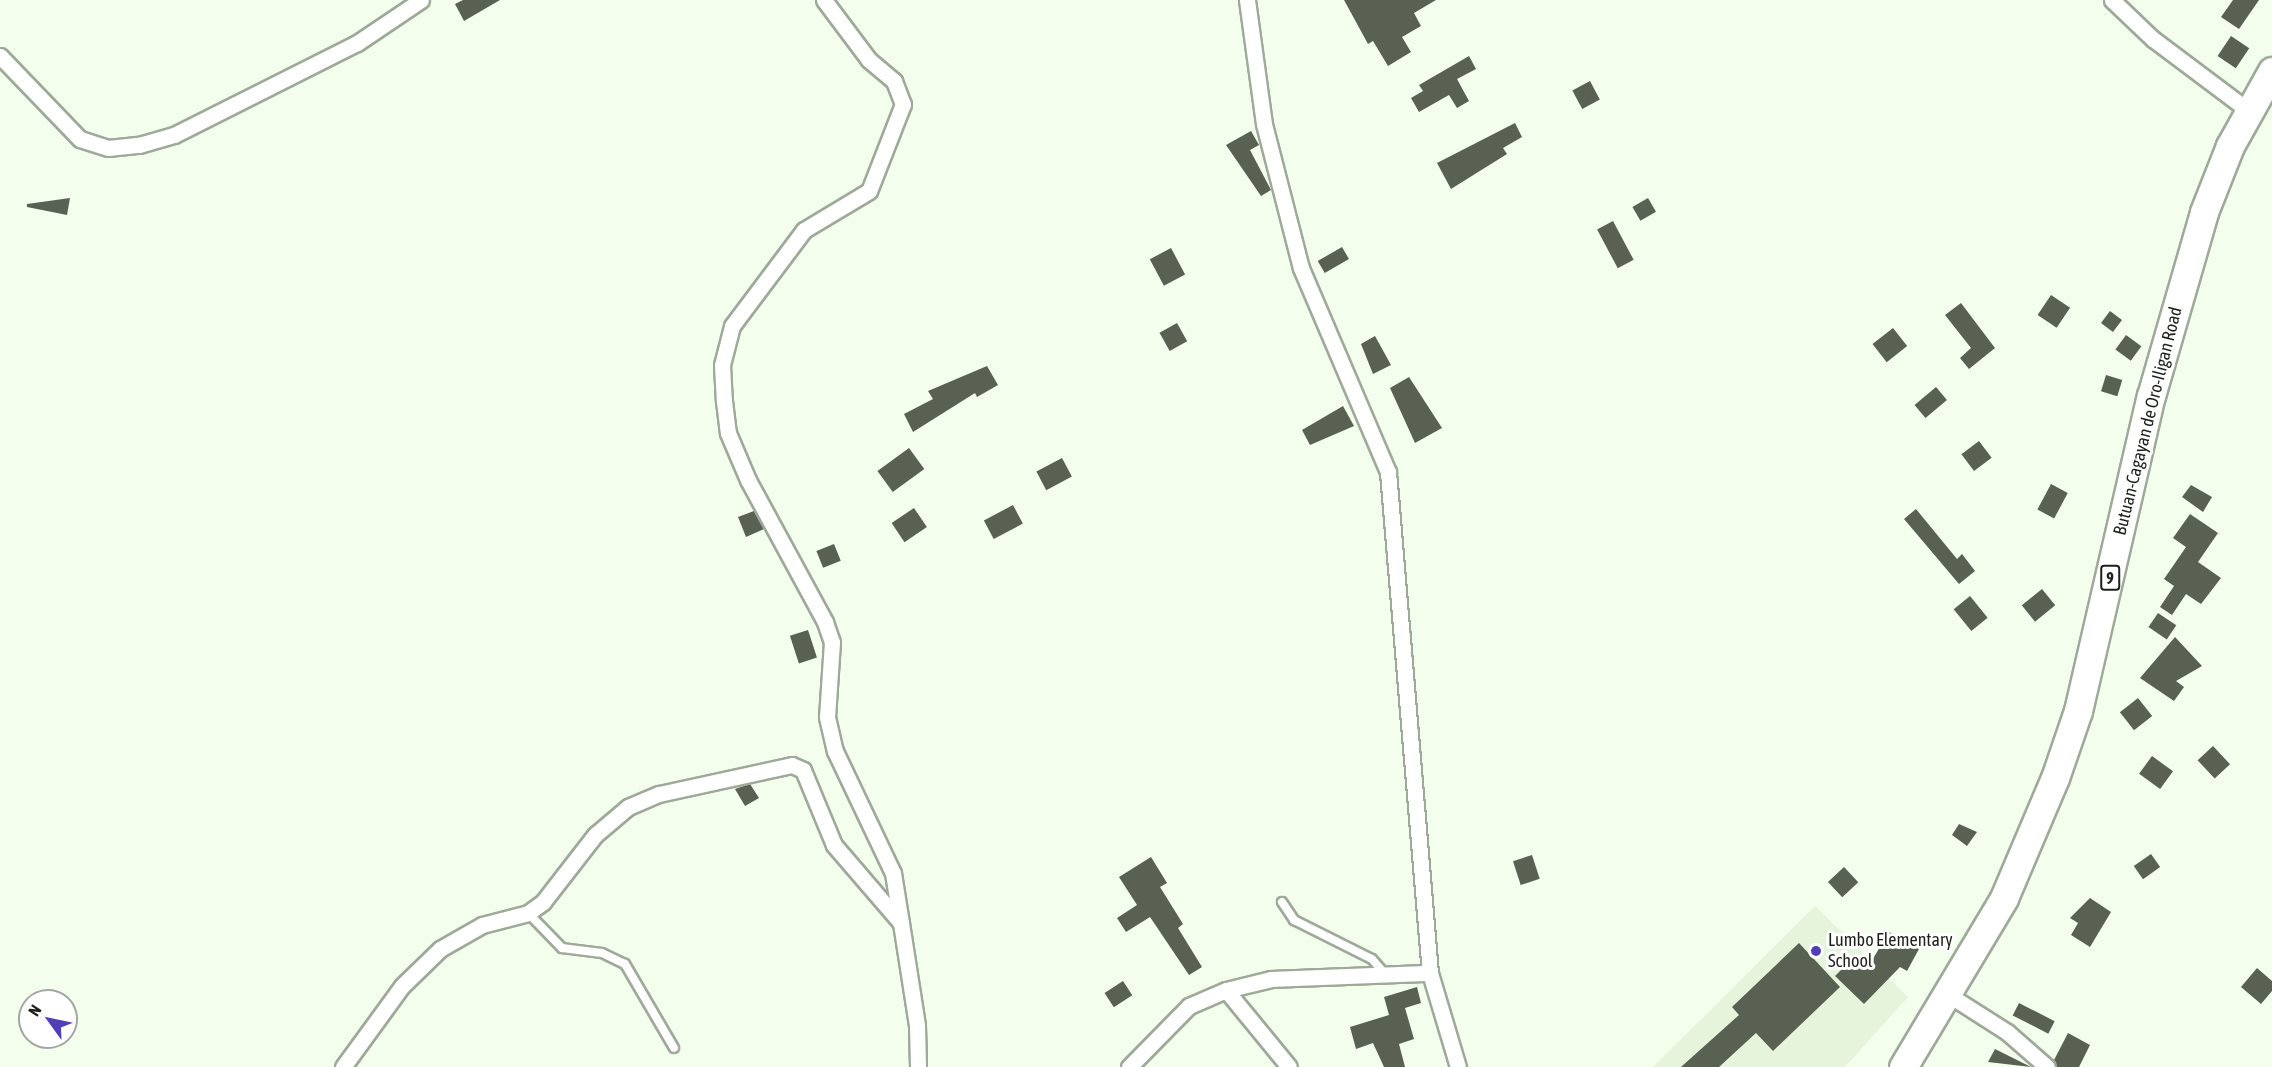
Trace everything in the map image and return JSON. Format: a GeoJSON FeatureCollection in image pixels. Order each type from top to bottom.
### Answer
{"type":"FeatureCollection","features":[{"type":"Feature","properties":{"kind":"highway","name":"Butuan-Cagayan de Oro-Iligan Road"},"geometry":{"type":"LineString","coordinates":[[1903,1067],[1950,995],[2031,840],[2078,711],[2151,396],[2204,212],[2249,111],[2272,71]]}},
{"type":"Feature","properties":{"kind":"street"},"geometry":{"type":"LineString","coordinates":[[0,56],[80,139],[108,148],[139,145],[174,135],[357,43],[421,0]]}},
{"type":"Feature","properties":{"kind":"street"},"geometry":{"type":"LineString","coordinates":[[824,0],[869,60],[894,81],[903,104],[869,191],[804,230],[732,326],[722,365],[724,401],[728,433],[748,480],[825,622],[832,642],[826,717],[834,751],[893,873],[918,1024],[918,1067]]}},
{"type":"Feature","properties":{"kind":"street"},"geometry":{"type":"LineString","coordinates":[[1247,0],[1264,124],[1301,268],[1388,472],[1430,973],[1458,1067]]}},
{"type":"Feature","properties":{"kind":"street"},"geometry":{"type":"LineString","coordinates":[[2112,0],[2153,39],[2249,111]]}},
{"type":"Feature","properties":{"kind":"street"},"geometry":{"type":"LineString","coordinates":[[344,1067],[402,987],[440,949],[482,925],[528,913],[556,890],[595,835],[628,807],[658,794],[792,765],[803,770],[845,861],[902,923]]}},
{"type":"Feature","properties":{"kind":"street"},"geometry":{"type":"LineString","coordinates":[[1129,1067],[1189,1006],[1226,990],[1271,979],[1430,973]]}},
{"type":"Feature","properties":{"kind":"street"},"geometry":{"type":"LineString","coordinates":[[1226,990],[1289,1067]]}},
{"type":"Feature","properties":{"kind":"street"},"geometry":{"type":"LineString","coordinates":[[1950,995],[2047,1067]]}},
{"type":"Feature","properties":{"kind":"lane"},"geometry":{"type":"LineString","coordinates":[[1282,903],[1294,920],[1371,959],[1386,975]]}},
{"type":"Feature","properties":{"kind":"lane"},"geometry":{"type":"LineString","coordinates":[[528,913],[562,948],[602,953],[625,964],[674,1048]]}},
{"type":"Feature","properties":{"kind":"shaded area","name":"Lumbo Elementary School"},"geometry":{"type":"Polygon","coordinates":[[[1815,906],[1908,997],[1845,1067],[1653,1067],[1815,906]]]}},
{"type":"Feature","properties":{"kind":"building"},"geometry":{"type":"Polygon","coordinates":[[[463,0],[500,0],[464,21],[455,4],[463,0]]]}},
{"type":"Feature","properties":{"kind":"building"},"geometry":{"type":"Polygon","coordinates":[[[1344,0],[1436,0],[1414,13],[1421,26],[1402,37],[1411,52],[1388,66],[1373,41],[1368,44],[1344,0]]]}},
{"type":"Feature","properties":{"kind":"building"},"geometry":{"type":"Polygon","coordinates":[[[2233,0],[2259,0],[2239,29],[2221,17],[2233,0]]]}},
{"type":"Feature","properties":{"kind":"building"},"geometry":{"type":"Polygon","coordinates":[[[2231,36],[2249,48],[2236,68],[2218,56],[2231,36]]]}},
{"type":"Feature","properties":{"kind":"building"},"geometry":{"type":"Polygon","coordinates":[[[1469,56],[1476,69],[1457,79],[1469,101],[1457,108],[1449,95],[1419,112],[1411,98],[1423,91],[1419,85],[1469,56]]]}},
{"type":"Feature","properties":{"kind":"building"},"geometry":{"type":"Polygon","coordinates":[[[1590,81],[1600,100],[1582,109],[1572,90],[1590,81]]]}},
{"type":"Feature","properties":{"kind":"building"},"geometry":{"type":"Polygon","coordinates":[[[1515,123],[1522,137],[1503,148],[1507,154],[1451,189],[1437,163],[1515,123]]]}},
{"type":"Feature","properties":{"kind":"building"},"geometry":{"type":"Polygon","coordinates":[[[1251,131],[1259,145],[1250,150],[1271,190],[1261,196],[1226,145],[1251,131]]]}},
{"type":"Feature","properties":{"kind":"building"},"geometry":{"type":"Polygon","coordinates":[[[70,198],[67,215],[27,207],[27,204],[70,198]]]}},
{"type":"Feature","properties":{"kind":"building"},"geometry":{"type":"Polygon","coordinates":[[[1648,198],[1656,212],[1640,221],[1632,207],[1648,198]]]}},
{"type":"Feature","properties":{"kind":"building"},"geometry":{"type":"Polygon","coordinates":[[[1613,221],[1634,260],[1618,268],[1597,229],[1613,221]]]}},
{"type":"Feature","properties":{"kind":"building"},"geometry":{"type":"Polygon","coordinates":[[[1342,247],[1349,259],[1325,273],[1318,261],[1342,247]]]}},
{"type":"Feature","properties":{"kind":"building"},"geometry":{"type":"Polygon","coordinates":[[[1171,248],[1185,274],[1164,286],[1150,259],[1171,248]]]}},
{"type":"Feature","properties":{"kind":"building"},"geometry":{"type":"Polygon","coordinates":[[[2051,295],[2070,308],[2057,328],[2038,315],[2051,295]]]}},
{"type":"Feature","properties":{"kind":"building"},"geometry":{"type":"Polygon","coordinates":[[[1961,303],[1995,348],[1969,369],[1960,358],[1971,348],[1945,315],[1961,303]]]}},
{"type":"Feature","properties":{"kind":"building"},"geometry":{"type":"Polygon","coordinates":[[[2110,311],[2122,320],[2113,332],[2101,323],[2110,311]]]}},
{"type":"Feature","properties":{"kind":"building"},"geometry":{"type":"Polygon","coordinates":[[[1177,323],[1187,341],[1170,351],[1160,333],[1177,323]]]}},
{"type":"Feature","properties":{"kind":"building"},"geometry":{"type":"Polygon","coordinates":[[[1893,328],[1907,346],[1887,362],[1873,344],[1893,328]]]}},
{"type":"Feature","properties":{"kind":"building"},"geometry":{"type":"Polygon","coordinates":[[[2126,335],[2141,346],[2131,361],[2115,350],[2126,335]]]}},
{"type":"Feature","properties":{"kind":"building"},"geometry":{"type":"Polygon","coordinates":[[[1375,336],[1391,365],[1373,374],[1361,344],[1375,336]]]}},
{"type":"Feature","properties":{"kind":"building"},"geometry":{"type":"Polygon","coordinates":[[[987,366],[998,385],[977,397],[975,393],[913,432],[904,414],[933,399],[928,391],[987,366]]]}},
{"type":"Feature","properties":{"kind":"building"},"geometry":{"type":"Polygon","coordinates":[[[2106,375],[2122,380],[2117,396],[2101,391],[2106,375]]]}},
{"type":"Feature","properties":{"kind":"building"},"geometry":{"type":"Polygon","coordinates":[[[1409,377],[1442,428],[1415,443],[1390,388],[1409,377]]]}},
{"type":"Feature","properties":{"kind":"building"},"geometry":{"type":"Polygon","coordinates":[[[1936,387],[1947,400],[1925,418],[1915,405],[1936,387]]]}},
{"type":"Feature","properties":{"kind":"building"},"geometry":{"type":"Polygon","coordinates":[[[1343,406],[1354,426],[1310,445],[1302,430],[1343,406]]]}},
{"type":"Feature","properties":{"kind":"building"},"geometry":{"type":"Polygon","coordinates":[[[1979,441],[1992,458],[1974,471],[1961,454],[1979,441]]]}},
{"type":"Feature","properties":{"kind":"building"},"geometry":{"type":"Polygon","coordinates":[[[909,448],[924,469],[893,492],[877,471],[909,448]]]}},
{"type":"Feature","properties":{"kind":"building"},"geometry":{"type":"Polygon","coordinates":[[[1062,458],[1072,477],[1046,490],[1036,472],[1062,458]]]}},
{"type":"Feature","properties":{"kind":"building"},"geometry":{"type":"Polygon","coordinates":[[[2051,484],[2068,493],[2054,519],[2037,510],[2051,484]]]}},
{"type":"Feature","properties":{"kind":"building"},"geometry":{"type":"Polygon","coordinates":[[[2191,485],[2212,497],[2203,512],[2182,497],[2191,485]]]}},
{"type":"Feature","properties":{"kind":"building"},"geometry":{"type":"Polygon","coordinates":[[[1013,505],[1023,524],[994,539],[984,520],[1013,505]]]}},
{"type":"Feature","properties":{"kind":"building"},"geometry":{"type":"Polygon","coordinates":[[[914,508],[927,527],[904,542],[892,523],[914,508]]]}},
{"type":"Feature","properties":{"kind":"building"},"geometry":{"type":"Polygon","coordinates":[[[1916,509],[1957,559],[1962,554],[1975,571],[1959,584],[1904,519],[1916,509]]]}},
{"type":"Feature","properties":{"kind":"building"},"geometry":{"type":"Polygon","coordinates":[[[754,511],[764,529],[746,537],[738,517],[754,511]]]}},
{"type":"Feature","properties":{"kind":"building"},"geometry":{"type":"Polygon","coordinates":[[[2190,514],[2218,533],[2198,562],[2221,578],[2201,604],[2186,594],[2172,615],[2160,607],[2174,586],[2164,579],[2186,547],[2173,538],[2190,514]]]}},
{"type":"Feature","properties":{"kind":"building"},"geometry":{"type":"Polygon","coordinates":[[[834,544],[841,561],[823,568],[816,551],[834,544]]]}},
{"type":"Feature","properties":{"kind":"building"},"geometry":{"type":"Polygon","coordinates":[[[2042,589],[2055,605],[2035,622],[2022,605],[2042,589]]]}},
{"type":"Feature","properties":{"kind":"building"},"geometry":{"type":"Polygon","coordinates":[[[1970,596],[1988,618],[1971,631],[1954,609],[1970,596]]]}},
{"type":"Feature","properties":{"kind":"building"},"geometry":{"type":"Polygon","coordinates":[[[2158,613],[2176,625],[2167,639],[2148,627],[2158,613]]]}},
{"type":"Feature","properties":{"kind":"building"},"geometry":{"type":"Polygon","coordinates":[[[808,630],[817,658],[799,663],[790,636],[808,630]]]}},
{"type":"Feature","properties":{"kind":"building"},"geometry":{"type":"Polygon","coordinates":[[[2175,637],[2202,666],[2176,681],[2184,687],[2174,701],[2140,678],[2175,637]]]}},
{"type":"Feature","properties":{"kind":"building"},"geometry":{"type":"Polygon","coordinates":[[[2138,698],[2152,716],[2134,730],[2120,712],[2138,698]]]}},
{"type":"Feature","properties":{"kind":"building"},"geometry":{"type":"Polygon","coordinates":[[[2213,746],[2230,764],[2215,779],[2198,760],[2213,746]]]}},
{"type":"Feature","properties":{"kind":"building"},"geometry":{"type":"Polygon","coordinates":[[[2152,756],[2173,771],[2160,789],[2139,774],[2152,756]]]}},
{"type":"Feature","properties":{"kind":"building"},"geometry":{"type":"Polygon","coordinates":[[[750,784],[759,798],[745,806],[735,789],[750,784]]]}},
{"type":"Feature","properties":{"kind":"building"},"geometry":{"type":"Polygon","coordinates":[[[1959,824],[1977,832],[1967,846],[1952,835],[1959,824]]]}},
{"type":"Feature","properties":{"kind":"building"},"geometry":{"type":"Polygon","coordinates":[[[2151,854],[2160,867],[2143,879],[2134,866],[2151,854]]]}},
{"type":"Feature","properties":{"kind":"building"},"geometry":{"type":"Polygon","coordinates":[[[1532,855],[1540,879],[1521,885],[1513,861],[1532,855]]]}},
{"type":"Feature","properties":{"kind":"building"},"geometry":{"type":"Polygon","coordinates":[[[1151,857],[1167,883],[1160,887],[1183,924],[1178,928],[1202,967],[1189,975],[1150,917],[1126,932],[1117,918],[1137,905],[1119,877],[1151,857]]]}},
{"type":"Feature","properties":{"kind":"building"},"geometry":{"type":"Polygon","coordinates":[[[1844,867],[1858,882],[1842,897],[1828,882],[1844,867]]]}},
{"type":"Feature","properties":{"kind":"building"},"geometry":{"type":"Polygon","coordinates":[[[2090,898],[2111,912],[2090,947],[2071,935],[2078,923],[2070,918],[2090,898]]]}},
{"type":"Feature","properties":{"kind":"building"},"geometry":{"type":"Polygon","coordinates":[[[1889,932],[1919,949],[1907,971],[1900,967],[1864,1004],[1835,976],[1856,955],[1868,967],[1889,932]]]}},
{"type":"Feature","properties":{"kind":"building"},"geometry":{"type":"Polygon","coordinates":[[[1799,943],[1840,987],[1773,1051],[1756,1033],[1719,1067],[1681,1067],[1739,1015],[1732,1007],[1799,943]]]}},
{"type":"Feature","properties":{"kind":"building"},"geometry":{"type":"Polygon","coordinates":[[[2257,968],[2272,981],[2272,991],[2261,1004],[2241,987],[2257,968]]]}},
{"type":"Feature","properties":{"kind":"building"},"geometry":{"type":"Polygon","coordinates":[[[1123,981],[1132,995],[1114,1007],[1105,993],[1123,981]]]}},
{"type":"Feature","properties":{"kind":"building"},"geometry":{"type":"Polygon","coordinates":[[[1417,987],[1421,1003],[1405,1008],[1414,1039],[1399,1044],[1405,1067],[1384,1067],[1373,1043],[1356,1049],[1350,1027],[1389,1015],[1384,997],[1417,987]]]}},
{"type":"Feature","properties":{"kind":"building"},"geometry":{"type":"Polygon","coordinates":[[[2019,1003],[2055,1021],[2048,1034],[2013,1015],[2019,1003]]]}},
{"type":"Feature","properties":{"kind":"building"},"geometry":{"type":"Polygon","coordinates":[[[2068,1033],[2090,1045],[2079,1067],[2057,1067],[2054,1060],[2068,1033]]]}},
{"type":"Feature","properties":{"kind":"building"},"geometry":{"type":"Polygon","coordinates":[[[1995,1049],[2031,1067],[1988,1062],[1995,1049]]]}},
{"type":"Feature","properties":{"kind":"place","name":"Lumbo Elementary School"},"geometry":{"type":"Point","coordinates":[1816,951]}}]}
